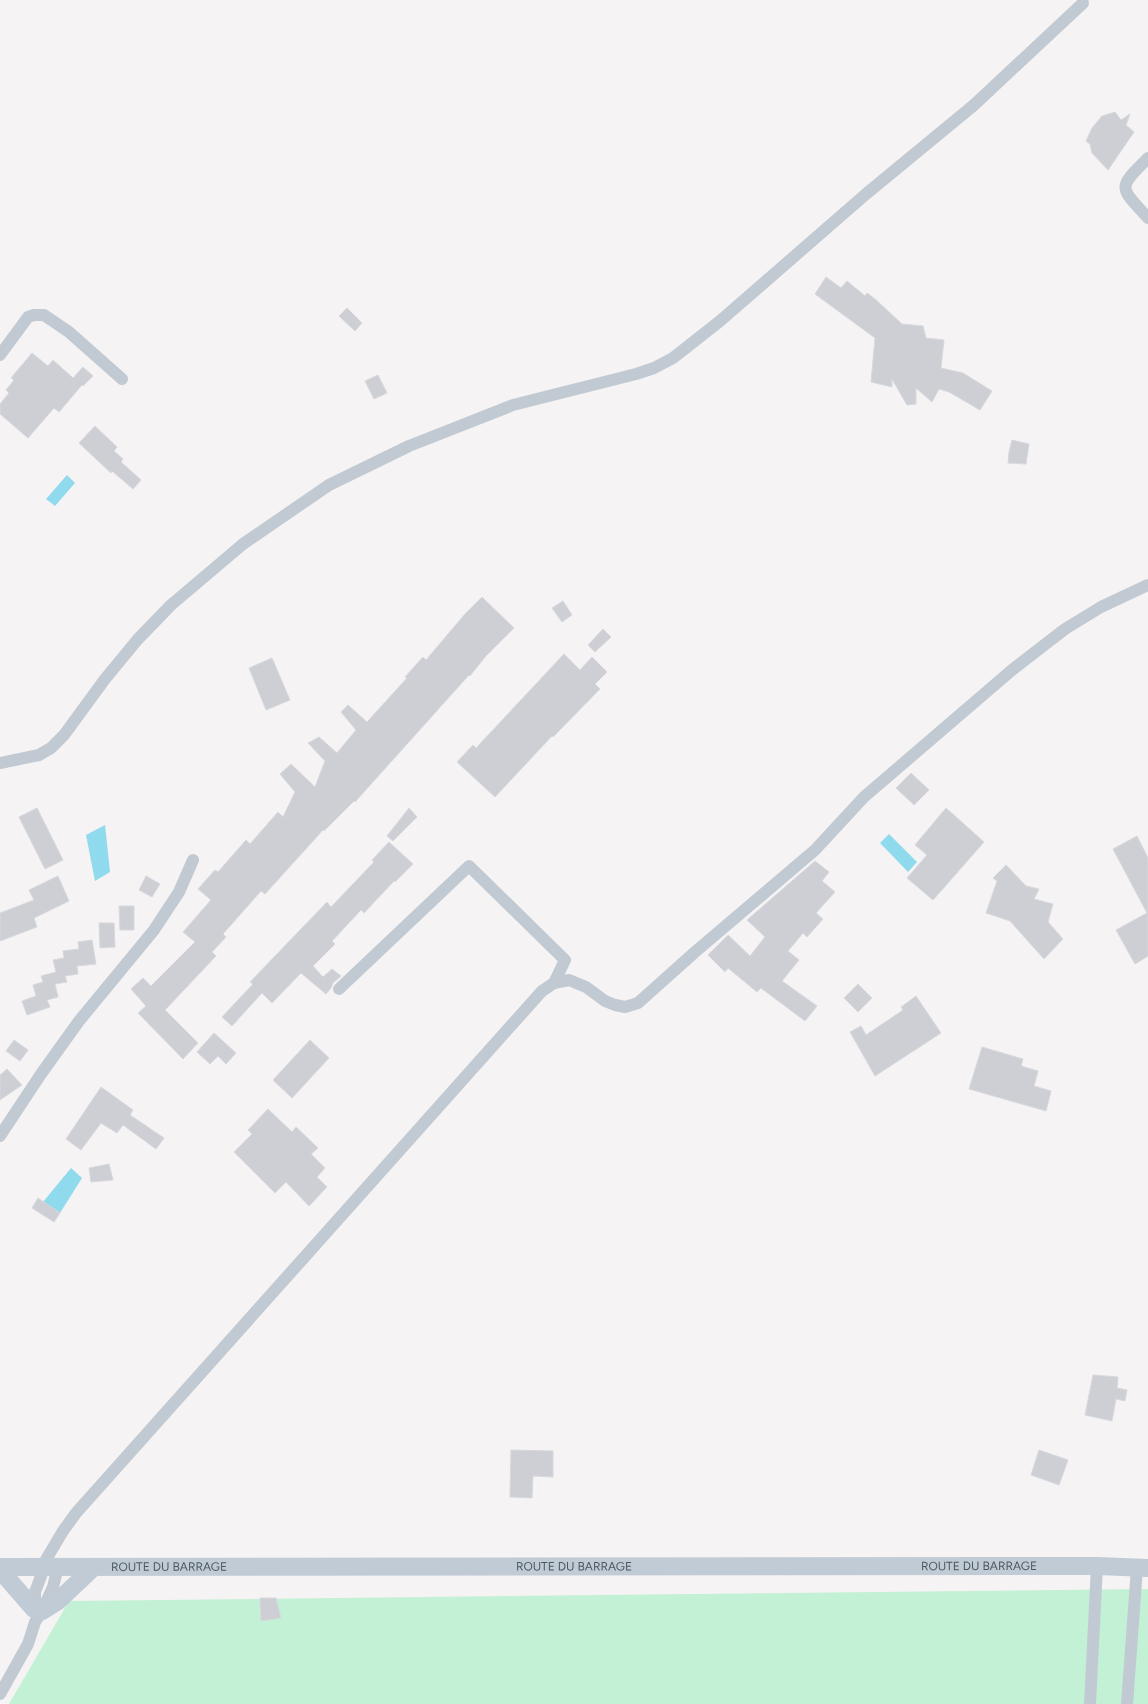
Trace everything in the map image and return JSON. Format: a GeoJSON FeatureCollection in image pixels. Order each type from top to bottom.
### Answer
{"type":"FeatureCollection","features":[{"type":"Feature","properties":{"kind":"main road","name":"ROUTE DU BARRAGE"},"geometry":{"type":"LineString","coordinates":[[0,1568],[1097,1566],[1143,1568]]}},
{"type":"Feature","properties":{"kind":"main road"},"geometry":{"type":"LineString","coordinates":[[0,1568],[37,1614],[58,1601],[94,1567]]}},
{"type":"Feature","properties":{"kind":"street"},"geometry":{"type":"LineString","coordinates":[[0,763],[39,755],[51,748],[64,735],[138,639],[171,605],[244,544],[329,485],[409,446],[496,411],[636,374],[654,368],[673,358],[720,321],[866,194],[974,105],[1082,3]]}},
{"type":"Feature","properties":{"kind":"street"},"geometry":{"type":"LineString","coordinates":[[1148,158],[1128,177],[1125,186],[1127,195],[1148,218]]}},
{"type":"Feature","properties":{"kind":"street"},"geometry":{"type":"LineString","coordinates":[[0,355],[28,317],[44,315],[69,332],[122,380]]}},
{"type":"Feature","properties":{"kind":"street"},"geometry":{"type":"LineString","coordinates":[[0,1694],[28,1644],[37,1614],[53,1587],[48,1568],[63,1531],[76,1513],[542,991],[554,984],[569,980],[586,987],[604,1001],[615,1005],[625,1007],[638,1002],[815,850],[864,796],[1012,670],[1065,629],[1100,607],[1148,585]]}},
{"type":"Feature","properties":{"kind":"street"},"geometry":{"type":"LineString","coordinates":[[0,1136],[79,1021],[154,930],[179,892],[193,860]]}},
{"type":"Feature","properties":{"kind":"street"},"geometry":{"type":"LineString","coordinates":[[339,989],[469,866],[564,960],[554,984]]}},
{"type":"Feature","properties":{"kind":"street"},"geometry":{"type":"LineString","coordinates":[[1090,1704],[1097,1566]]}},
{"type":"Feature","properties":{"kind":"street"},"geometry":{"type":"LineString","coordinates":[[1127,1704],[1143,1568]]}},
{"type":"Feature","properties":{"kind":"green space"},"geometry":{"type":"Polygon","coordinates":[[[1148,1589],[1148,1704],[9,1704],[69,1601],[1148,1589]]]}},
{"type":"Feature","properties":{"kind":"water"},"geometry":{"type":"Polygon","coordinates":[[[67,475],[75,483],[55,506],[46,499],[67,475]]]}},
{"type":"Feature","properties":{"kind":"water"},"geometry":{"type":"Polygon","coordinates":[[[105,825],[110,872],[95,881],[86,835],[105,825]]]}},
{"type":"Feature","properties":{"kind":"water"},"geometry":{"type":"Polygon","coordinates":[[[889,834],[917,862],[908,872],[880,843],[889,834]]]}},
{"type":"Feature","properties":{"kind":"water"},"geometry":{"type":"Polygon","coordinates":[[[71,1168],[82,1178],[60,1213],[43,1202],[71,1168]]]}},
{"type":"Feature","properties":{"kind":"building"},"geometry":{"type":"Polygon","coordinates":[[[1115,112],[1121,120],[1130,114],[1126,125],[1134,132],[1108,170],[1092,153],[1090,144],[1086,141],[1092,128],[1102,116],[1115,112]]]}},
{"type":"Feature","properties":{"kind":"building"},"geometry":{"type":"Polygon","coordinates":[[[826,277],[841,288],[847,281],[865,296],[867,293],[902,324],[923,326],[926,338],[944,340],[941,368],[963,373],[992,391],[980,410],[949,392],[939,389],[932,402],[916,388],[916,404],[907,405],[892,379],[892,387],[871,382],[875,338],[815,294],[826,277]]]}},
{"type":"Feature","properties":{"kind":"building"},"geometry":{"type":"Polygon","coordinates":[[[347,308],[362,323],[355,331],[339,316],[347,308]]]}},
{"type":"Feature","properties":{"kind":"building"},"geometry":{"type":"Polygon","coordinates":[[[32,353],[48,366],[53,360],[73,378],[83,367],[93,376],[82,385],[59,412],[54,408],[28,438],[0,414],[0,404],[9,393],[6,390],[14,380],[11,378],[32,353]]]}},
{"type":"Feature","properties":{"kind":"building"},"geometry":{"type":"Polygon","coordinates":[[[378,375],[387,393],[374,399],[365,381],[378,375]]]}},
{"type":"Feature","properties":{"kind":"building"},"geometry":{"type":"Polygon","coordinates":[[[95,426],[117,447],[114,451],[123,459],[121,462],[141,480],[133,489],[112,471],[111,473],[79,443],[95,426]]]}},
{"type":"Feature","properties":{"kind":"building"},"geometry":{"type":"Polygon","coordinates":[[[1012,440],[1029,444],[1026,464],[1008,463],[1012,440]]]}},
{"type":"Feature","properties":{"kind":"building"},"geometry":{"type":"Polygon","coordinates":[[[482,597],[514,628],[485,657],[470,676],[355,802],[323,830],[265,894],[261,891],[223,934],[226,937],[212,952],[216,956],[165,1010],[198,1043],[183,1059],[138,1013],[146,1006],[131,989],[143,978],[151,986],[195,942],[183,932],[211,900],[198,889],[215,870],[218,872],[246,840],[250,844],[278,812],[283,817],[295,792],[280,774],[291,764],[315,787],[325,761],[308,743],[319,737],[337,753],[356,730],[341,712],[348,705],[367,722],[407,678],[405,677],[423,657],[426,660],[482,597]]]}},
{"type":"Feature","properties":{"kind":"building"},"geometry":{"type":"Polygon","coordinates":[[[563,601],[572,615],[562,622],[552,608],[563,601]]]}},
{"type":"Feature","properties":{"kind":"building"},"geometry":{"type":"Polygon","coordinates":[[[603,629],[611,637],[595,652],[588,645],[603,629]]]}},
{"type":"Feature","properties":{"kind":"building"},"geometry":{"type":"Polygon","coordinates":[[[564,654],[580,670],[592,657],[607,672],[595,684],[600,689],[552,736],[495,797],[457,762],[473,745],[476,748],[564,654]]]}},
{"type":"Feature","properties":{"kind":"building"},"geometry":{"type":"Polygon","coordinates":[[[272,658],[290,700],[266,710],[249,668],[272,658]]]}},
{"type":"Feature","properties":{"kind":"building"},"geometry":{"type":"Polygon","coordinates":[[[911,773],[929,790],[914,805],[896,788],[911,773]]]}},
{"type":"Feature","properties":{"kind":"building"},"geometry":{"type":"Polygon","coordinates":[[[37,808],[63,860],[45,869],[19,817],[37,808]]]}},
{"type":"Feature","properties":{"kind":"building"},"geometry":{"type":"Polygon","coordinates":[[[409,808],[417,817],[393,841],[387,836],[409,808]]]}},
{"type":"Feature","properties":{"kind":"building"},"geometry":{"type":"Polygon","coordinates":[[[946,808],[984,842],[933,900],[907,878],[927,855],[915,845],[946,808]]]}},
{"type":"Feature","properties":{"kind":"building"},"geometry":{"type":"Polygon","coordinates":[[[1137,836],[1148,858],[1148,956],[1135,964],[1116,930],[1147,913],[1113,849],[1137,836]]]}},
{"type":"Feature","properties":{"kind":"building"},"geometry":{"type":"Polygon","coordinates":[[[389,842],[413,864],[364,913],[361,910],[332,941],[335,944],[313,966],[323,977],[332,969],[341,976],[333,983],[326,994],[301,973],[272,1003],[262,993],[232,1026],[222,1017],[253,984],[250,982],[327,902],[331,907],[374,862],[372,860],[389,842]]]}},
{"type":"Feature","properties":{"kind":"building"},"geometry":{"type":"Polygon","coordinates":[[[815,861],[829,872],[822,881],[835,892],[816,913],[823,919],[807,937],[803,933],[788,951],[799,960],[782,981],[817,1006],[805,1021],[761,988],[757,992],[728,968],[725,972],[708,955],[728,935],[750,956],[765,937],[747,920],[815,861]]]}},
{"type":"Feature","properties":{"kind":"building"},"geometry":{"type":"Polygon","coordinates":[[[1006,865],[1026,886],[1039,889],[1034,899],[1053,904],[1048,922],[1063,939],[1044,959],[1010,921],[986,913],[997,881],[993,878],[1006,865]]]}},
{"type":"Feature","properties":{"kind":"building"},"geometry":{"type":"Polygon","coordinates":[[[58,876],[69,901],[34,918],[37,927],[0,941],[0,913],[34,900],[29,890],[58,876]]]}},
{"type":"Feature","properties":{"kind":"building"},"geometry":{"type":"Polygon","coordinates":[[[146,876],[160,884],[152,897],[139,890],[146,876]]]}},
{"type":"Feature","properties":{"kind":"building"},"geometry":{"type":"Polygon","coordinates":[[[119,906],[134,906],[134,930],[120,930],[119,906]]]}},
{"type":"Feature","properties":{"kind":"building"},"geometry":{"type":"Polygon","coordinates":[[[99,923],[114,923],[115,947],[100,948],[99,923]]]}},
{"type":"Feature","properties":{"kind":"building"},"geometry":{"type":"Polygon","coordinates":[[[92,940],[96,964],[77,966],[78,974],[65,976],[67,982],[55,984],[58,997],[47,1000],[50,1007],[27,1015],[22,1001],[36,996],[33,985],[43,982],[41,976],[56,972],[53,960],[64,958],[63,951],[79,949],[78,942],[92,940]]]}},
{"type":"Feature","properties":{"kind":"building"},"geometry":{"type":"Polygon","coordinates":[[[858,984],[872,998],[858,1012],[844,998],[858,984]]]}},
{"type":"Feature","properties":{"kind":"building"},"geometry":{"type":"Polygon","coordinates":[[[916,996],[941,1033],[875,1076],[850,1032],[861,1026],[866,1035],[903,1010],[901,1007],[916,996]]]}},
{"type":"Feature","properties":{"kind":"building"},"geometry":{"type":"Polygon","coordinates":[[[214,1033],[236,1053],[226,1064],[218,1056],[210,1064],[197,1052],[214,1033]]]}},
{"type":"Feature","properties":{"kind":"building"},"geometry":{"type":"Polygon","coordinates":[[[14,1040],[28,1050],[20,1061],[6,1051],[14,1040]]]}},
{"type":"Feature","properties":{"kind":"building"},"geometry":{"type":"Polygon","coordinates":[[[310,1040],[329,1058],[292,1098],[273,1080],[310,1040]]]}},
{"type":"Feature","properties":{"kind":"building"},"geometry":{"type":"Polygon","coordinates":[[[982,1047],[1023,1059],[1021,1066],[1038,1071],[1034,1086],[1051,1091],[1046,1111],[969,1089],[982,1047]]]}},
{"type":"Feature","properties":{"kind":"building"},"geometry":{"type":"Polygon","coordinates":[[[7,1069],[22,1085],[0,1100],[0,1075],[7,1069]]]}},
{"type":"Feature","properties":{"kind":"building"},"geometry":{"type":"Polygon","coordinates":[[[101,1087],[133,1110],[130,1115],[164,1138],[156,1149],[123,1125],[117,1133],[101,1123],[81,1150],[66,1139],[101,1087]]]}},
{"type":"Feature","properties":{"kind":"building"},"geometry":{"type":"Polygon","coordinates":[[[268,1109],[292,1132],[296,1127],[318,1148],[311,1154],[325,1168],[317,1177],[327,1187],[309,1206],[286,1182],[275,1193],[234,1152],[252,1134],[248,1130],[268,1109]]]}},
{"type":"Feature","properties":{"kind":"building"},"geometry":{"type":"Polygon","coordinates":[[[109,1164],[113,1180],[91,1182],[89,1168],[109,1164]]]}},
{"type":"Feature","properties":{"kind":"building"},"geometry":{"type":"Polygon","coordinates":[[[38,1198],[60,1213],[54,1222],[32,1208],[38,1198]]]}},
{"type":"Feature","properties":{"kind":"building"},"geometry":{"type":"Polygon","coordinates":[[[1093,1375],[1118,1377],[1117,1388],[1127,1390],[1125,1401],[1116,1399],[1112,1421],[1085,1415],[1093,1375]]]}},
{"type":"Feature","properties":{"kind":"building"},"geometry":{"type":"Polygon","coordinates":[[[511,1450],[553,1451],[553,1477],[533,1476],[532,1498],[510,1497],[511,1450]]]}},
{"type":"Feature","properties":{"kind":"building"},"geometry":{"type":"Polygon","coordinates":[[[1039,1450],[1068,1460],[1059,1485],[1031,1475],[1039,1450]]]}},
{"type":"Feature","properties":{"kind":"building"},"geometry":{"type":"Polygon","coordinates":[[[260,1598],[276,1598],[281,1618],[261,1621],[260,1598]]]}}]}
